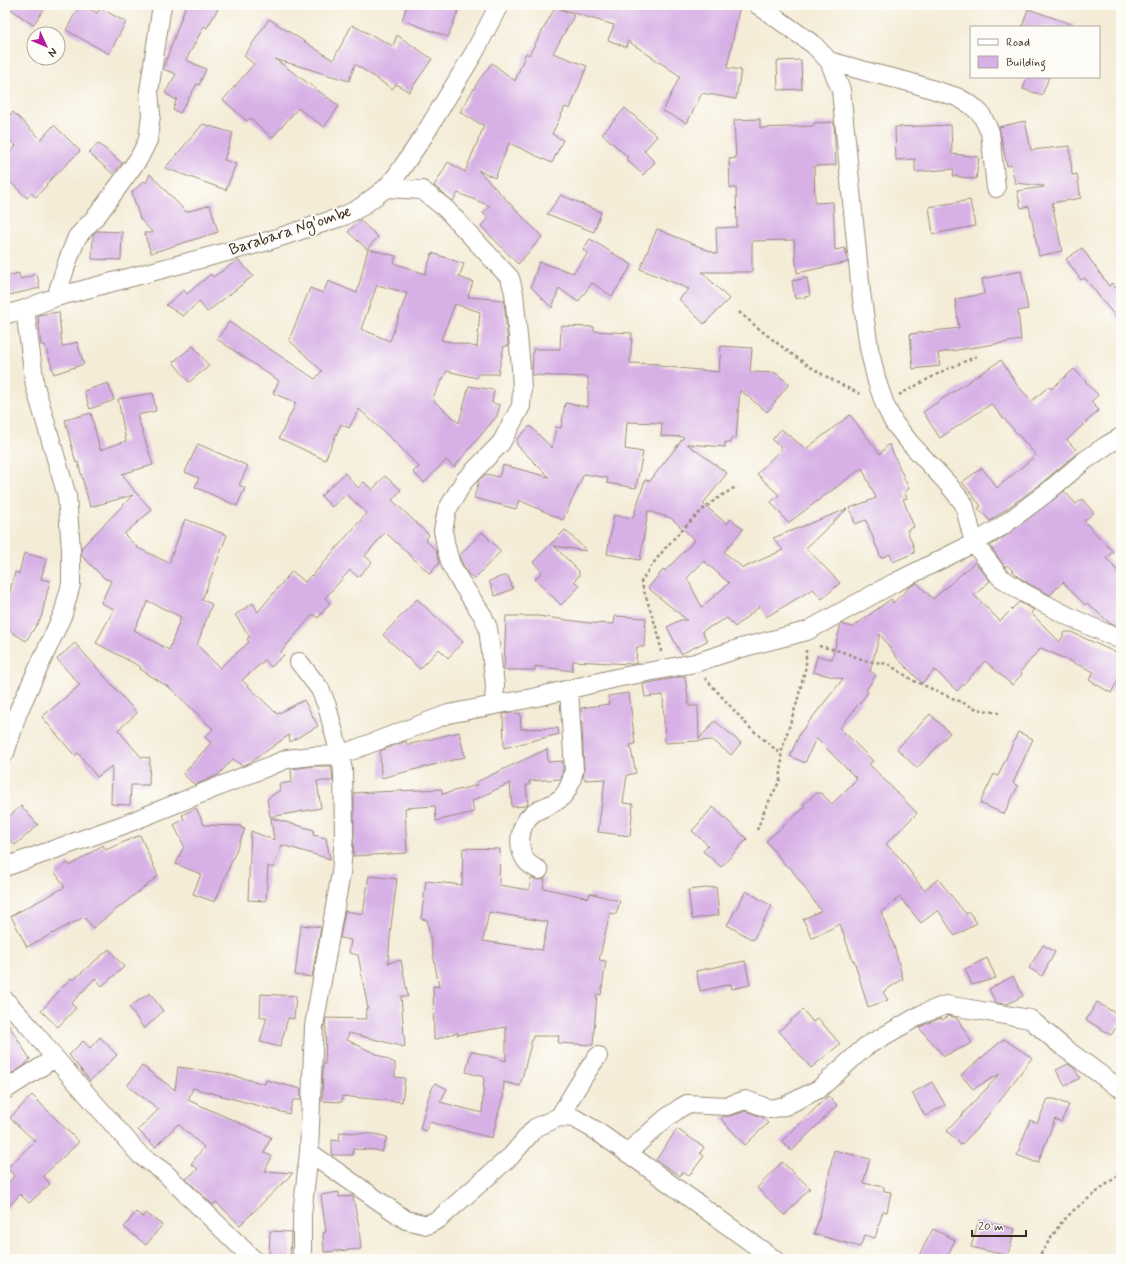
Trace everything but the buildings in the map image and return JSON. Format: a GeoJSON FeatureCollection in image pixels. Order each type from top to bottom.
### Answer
{"type":"FeatureCollection","features":[{"type":"Feature","properties":{"kind":"street"},"geometry":{"type":"LineString","coordinates":[[56,297],[77,237],[99,213],[139,158],[148,140],[151,114],[149,91],[162,5]]}},
{"type":"Feature","properties":{"kind":"street","name":"Barabara Ng'ombe"},"geometry":{"type":"LineString","coordinates":[[5,315],[56,297],[268,241],[336,218],[362,207],[386,188],[397,175],[423,137],[474,53],[499,5]]}},
{"type":"Feature","properties":{"kind":"street"},"geometry":{"type":"LineString","coordinates":[[758,5],[814,45],[829,61],[841,90],[861,292],[869,348],[877,382],[885,405],[894,423],[964,504],[974,543],[1000,577],[1024,593],[1070,617],[1121,640]]}},
{"type":"Feature","properties":{"kind":"street"},"geometry":{"type":"LineString","coordinates":[[829,61],[872,74],[909,82],[956,97],[971,105],[981,114],[990,132],[996,188]]}},
{"type":"Feature","properties":{"kind":"street"},"geometry":{"type":"LineString","coordinates":[[386,188],[422,190],[446,209],[510,278],[514,293],[521,368],[521,406],[501,443],[464,481],[447,510],[443,530],[451,565],[483,616],[488,628],[495,685],[494,704]]}},
{"type":"Feature","properties":{"kind":"street"},"geometry":{"type":"LineString","coordinates":[[5,753],[18,712],[63,614],[71,584],[71,550],[67,496],[35,386],[25,309]]}},
{"type":"Feature","properties":{"kind":"street"},"geometry":{"type":"LineString","coordinates":[[5,867],[123,825],[286,759],[340,755],[448,714],[536,697],[664,668],[694,663],[741,648],[807,637],[894,583],[974,543],[1001,527],[1084,461],[1121,437]]}},
{"type":"Feature","properties":{"kind":"street"},"geometry":{"type":"LineString","coordinates":[[300,662],[320,689],[327,706],[340,755],[343,770],[344,835],[341,873],[314,1026],[309,1152],[302,1215],[302,1259]]}},
{"type":"Feature","properties":{"kind":"street"},"geometry":{"type":"LineString","coordinates":[[539,870],[528,863],[523,856],[520,838],[525,822],[532,814],[548,807],[561,798],[568,790],[572,779],[574,770],[569,690]]}},
{"type":"Feature","properties":{"kind":"street"},"geometry":{"type":"LineString","coordinates":[[5,1000],[30,1026],[55,1058],[140,1155],[164,1172],[253,1259]]}},
{"type":"Feature","properties":{"kind":"street"},"geometry":{"type":"LineString","coordinates":[[627,1153],[665,1119],[687,1104],[727,1106],[746,1100],[770,1109],[785,1106],[819,1089],[865,1047],[922,1014],[946,1005],[1030,1019],[1062,1047],[1116,1086],[1121,1088]]}},
{"type":"Feature","properties":{"kind":"street"},"geometry":{"type":"LineString","coordinates":[[559,1117],[583,1075],[598,1056]]}},
{"type":"Feature","properties":{"kind":"street"},"geometry":{"type":"LineString","coordinates":[[5,1090],[55,1058]]}},
{"type":"Feature","properties":{"kind":"street"},"geometry":{"type":"LineString","coordinates":[[309,1152],[406,1220],[427,1225],[439,1219],[511,1156],[535,1128],[559,1117],[574,1118],[595,1130],[774,1259]]}},
{"type":"Feature","properties":{"kind":"path"},"geometry":{"type":"LineString","coordinates":[[739,312],[776,343],[806,365],[839,385],[885,405],[896,397],[936,375],[977,356]]}},
{"type":"Feature","properties":{"kind":"path"},"geometry":{"type":"LineString","coordinates":[[664,668],[659,636],[641,582],[648,570],[688,523],[710,504],[737,486]]}},
{"type":"Feature","properties":{"kind":"path"},"geometry":{"type":"LineString","coordinates":[[757,830],[765,809],[780,780],[782,764],[781,754],[806,666],[807,637],[867,661],[888,664],[914,681],[977,709],[999,713]]}},
{"type":"Feature","properties":{"kind":"path"},"geometry":{"type":"LineString","coordinates":[[694,663],[706,679],[749,727],[781,754]]}},
{"type":"Feature","properties":{"kind":"path"},"geometry":{"type":"LineString","coordinates":[[1037,1259],[1061,1223],[1074,1210],[1121,1173]]}}]}
